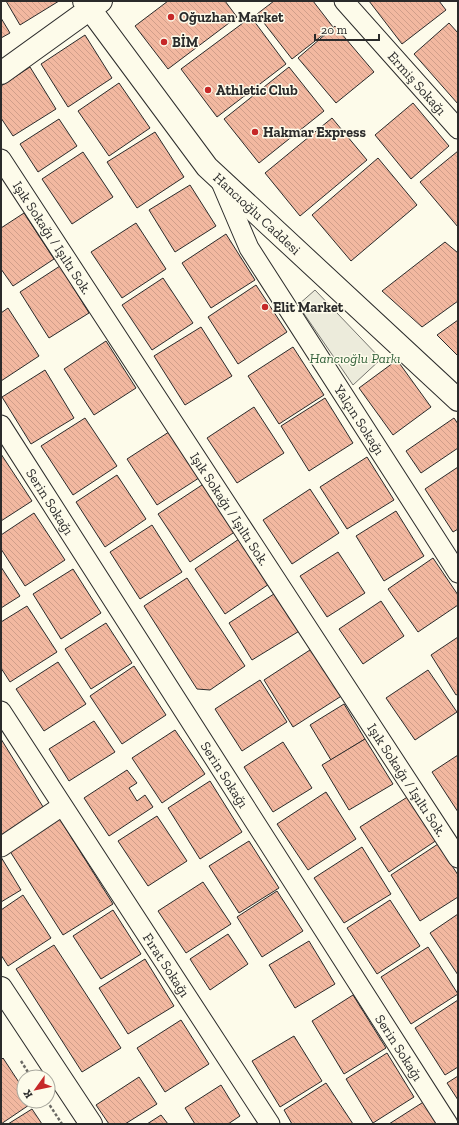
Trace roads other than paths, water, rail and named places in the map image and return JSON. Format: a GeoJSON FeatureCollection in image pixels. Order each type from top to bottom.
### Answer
{"type":"FeatureCollection","features":[{"type":"Feature","properties":{"kind":"street","name":"Ermiş Sokağı"},"geometry":{"type":"LineString","coordinates":[[344,1],[458,129]]}},
{"type":"Feature","properties":{"kind":"street"},"geometry":{"type":"LineString","coordinates":[[1,73],[92,4]]}},
{"type":"Feature","properties":{"kind":"street","name":"Hancıoğlu Caddesi"},"geometry":{"type":"LineString","coordinates":[[92,4],[207,167],[458,400]]}},
{"type":"Feature","properties":{"kind":"street","name":"Işık Sokağı / Işıltı Sok."},"geometry":{"type":"LineString","coordinates":[[1,159],[458,858]]}},
{"type":"Feature","properties":{"kind":"street","name":"Yalçın Sokağı"},"geometry":{"type":"LineString","coordinates":[[220,180],[249,248],[458,573]]}},
{"type":"Feature","properties":{"kind":"street","name":"Serin Sokağı"},"geometry":{"type":"LineString","coordinates":[[1,425],[448,1124]]}},
{"type":"Feature","properties":{"kind":"street","name":"Fırat Sokağı"},"geometry":{"type":"LineString","coordinates":[[1,711],[270,1124]]}},
{"type":"Feature","properties":{"kind":"street"},"geometry":{"type":"LineString","coordinates":[[1,847],[62,806]]}},
{"type":"Feature","properties":{"kind":"street"},"geometry":{"type":"LineString","coordinates":[[1,988],[91,1124]]}},
{"type":"Feature","properties":{"kind":"place","name":"Oğuzhan Market"},"geometry":{"type":"Point","coordinates":[171,17]}},
{"type":"Feature","properties":{"kind":"place","name":"BİM"},"geometry":{"type":"Point","coordinates":[164,42]}},
{"type":"Feature","properties":{"kind":"place","name":"Athletic Club"},"geometry":{"type":"Point","coordinates":[208,90]}},
{"type":"Feature","properties":{"kind":"place","name":"Hakmar Express"},"geometry":{"type":"Point","coordinates":[255,132]}},
{"type":"Feature","properties":{"kind":"place","name":"Elit Market"},"geometry":{"type":"Point","coordinates":[265,307]}},
{"type":"Feature","properties":{"kind":"park label","name":"Hancıoğlu Parkı"},"geometry":{"type":"Point","coordinates":[355,358]}}]}
